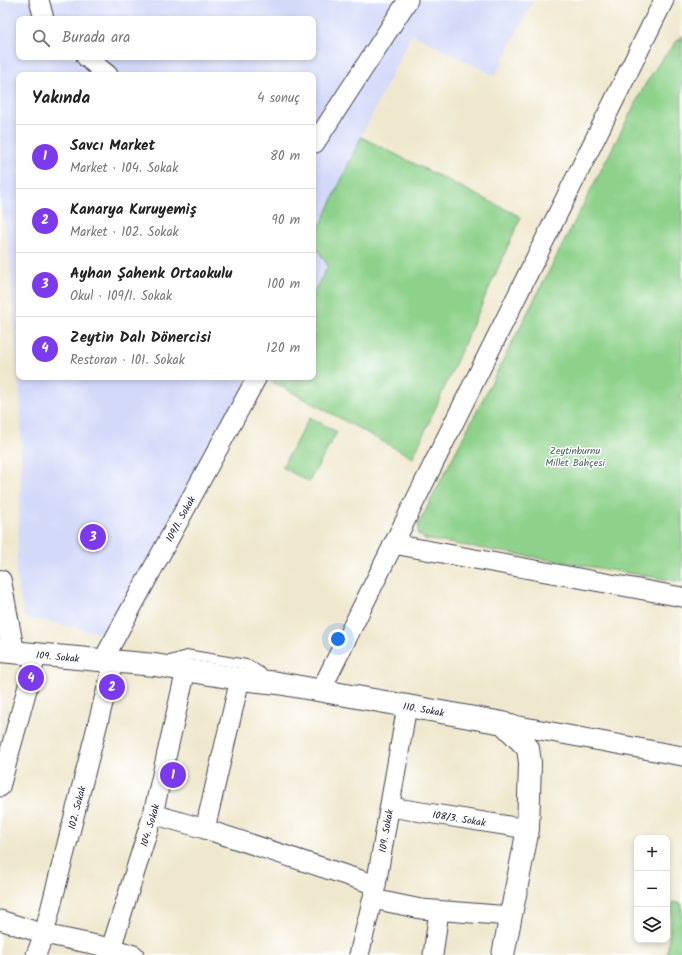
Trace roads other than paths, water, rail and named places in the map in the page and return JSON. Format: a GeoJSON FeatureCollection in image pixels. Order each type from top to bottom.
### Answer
{"type":"FeatureCollection","features":[{"type":"Feature","properties":{"kind":"street"},"geometry":{"type":"LineString","coordinates":[[39,0],[43,16]]}},
{"type":"Feature","properties":{"kind":"street"},"geometry":{"type":"LineString","coordinates":[[316,141],[408,0]]}},
{"type":"Feature","properties":{"kind":"street"},"geometry":{"type":"LineString","coordinates":[[321,690],[664,0]]}},
{"type":"Feature","properties":{"kind":"street"},"geometry":{"type":"LineString","coordinates":[[90,60],[104,72]]}},
{"type":"Feature","properties":{"kind":"street","name":"109/1. Sokak"},"geometry":{"type":"LineString","coordinates":[[109,660],[255,380]]}},
{"type":"Feature","properties":{"kind":"street"},"geometry":{"type":"LineString","coordinates":[[393,544],[682,597]]}},
{"type":"Feature","properties":{"kind":"street"},"geometry":{"type":"LineString","coordinates":[[0,581],[6,651]]}},
{"type":"Feature","properties":{"kind":"street","name":"109. Sokak"},"geometry":{"type":"LineString","coordinates":[[6,651],[109,660]]}},
{"type":"Feature","properties":{"kind":"street"},"geometry":{"type":"LineString","coordinates":[[0,787],[37,653]]}},
{"type":"Feature","properties":{"kind":"street","name":"110. Sokak"},"geometry":{"type":"LineString","coordinates":[[109,660],[155,665],[240,679],[278,683],[503,723]]}},
{"type":"Feature","properties":{"kind":"street","name":"102. Sokak"},"geometry":{"type":"LineString","coordinates":[[36,955],[44,934],[109,660]]}},
{"type":"Feature","properties":{"kind":"street","name":"104. Sokak"},"geometry":{"type":"LineString","coordinates":[[110,951],[153,814],[186,670]]}},
{"type":"Feature","properties":{"kind":"street"},"geometry":{"type":"LineString","coordinates":[[205,829],[240,679]]}},
{"type":"Feature","properties":{"kind":"street","name":"109. Sokak"},"geometry":{"type":"LineString","coordinates":[[359,955],[374,892],[407,706]]}},
{"type":"Feature","properties":{"kind":"street"},"geometry":{"type":"LineString","coordinates":[[503,723],[682,756]]}},
{"type":"Feature","properties":{"kind":"street"},"geometry":{"type":"LineString","coordinates":[[503,723],[528,748],[530,762],[528,829],[503,955]]}},
{"type":"Feature","properties":{"kind":"street","name":"108/3. Sokak"},"geometry":{"type":"LineString","coordinates":[[390,807],[528,829]]}},
{"type":"Feature","properties":{"kind":"street"},"geometry":{"type":"LineString","coordinates":[[153,814],[205,829],[421,909],[510,916]]}},
{"type":"Feature","properties":{"kind":"street"},"geometry":{"type":"LineString","coordinates":[[433,955],[439,911]]}},
{"type":"Feature","properties":{"kind":"street"},"geometry":{"type":"LineString","coordinates":[[0,920],[44,934],[110,951],[134,955]]}},
{"type":"Feature","properties":{"kind":"lane"},"geometry":{"type":"LineString","coordinates":[[155,665],[189,655],[249,665],[278,683]]}},
{"type":"Feature","properties":{"kind":"place","name":"Ayhan Şahenk Ortaokulu"},"geometry":{"type":"Point","coordinates":[93,537]}},
{"type":"Feature","properties":{"kind":"place","name":"Zeytin Dalı Dönercisi"},"geometry":{"type":"Point","coordinates":[31,678]}},
{"type":"Feature","properties":{"kind":"place","name":"Kanarya Kuruyemiş"},"geometry":{"type":"Point","coordinates":[112,687]}},
{"type":"Feature","properties":{"kind":"place","name":"Savcı Market"},"geometry":{"type":"Point","coordinates":[173,775]}},
{"type":"Feature","properties":{"kind":"park label","name":"Zeytinburnu Millet Bahçesi"},"geometry":{"type":"Point","coordinates":[575,456]}}]}
